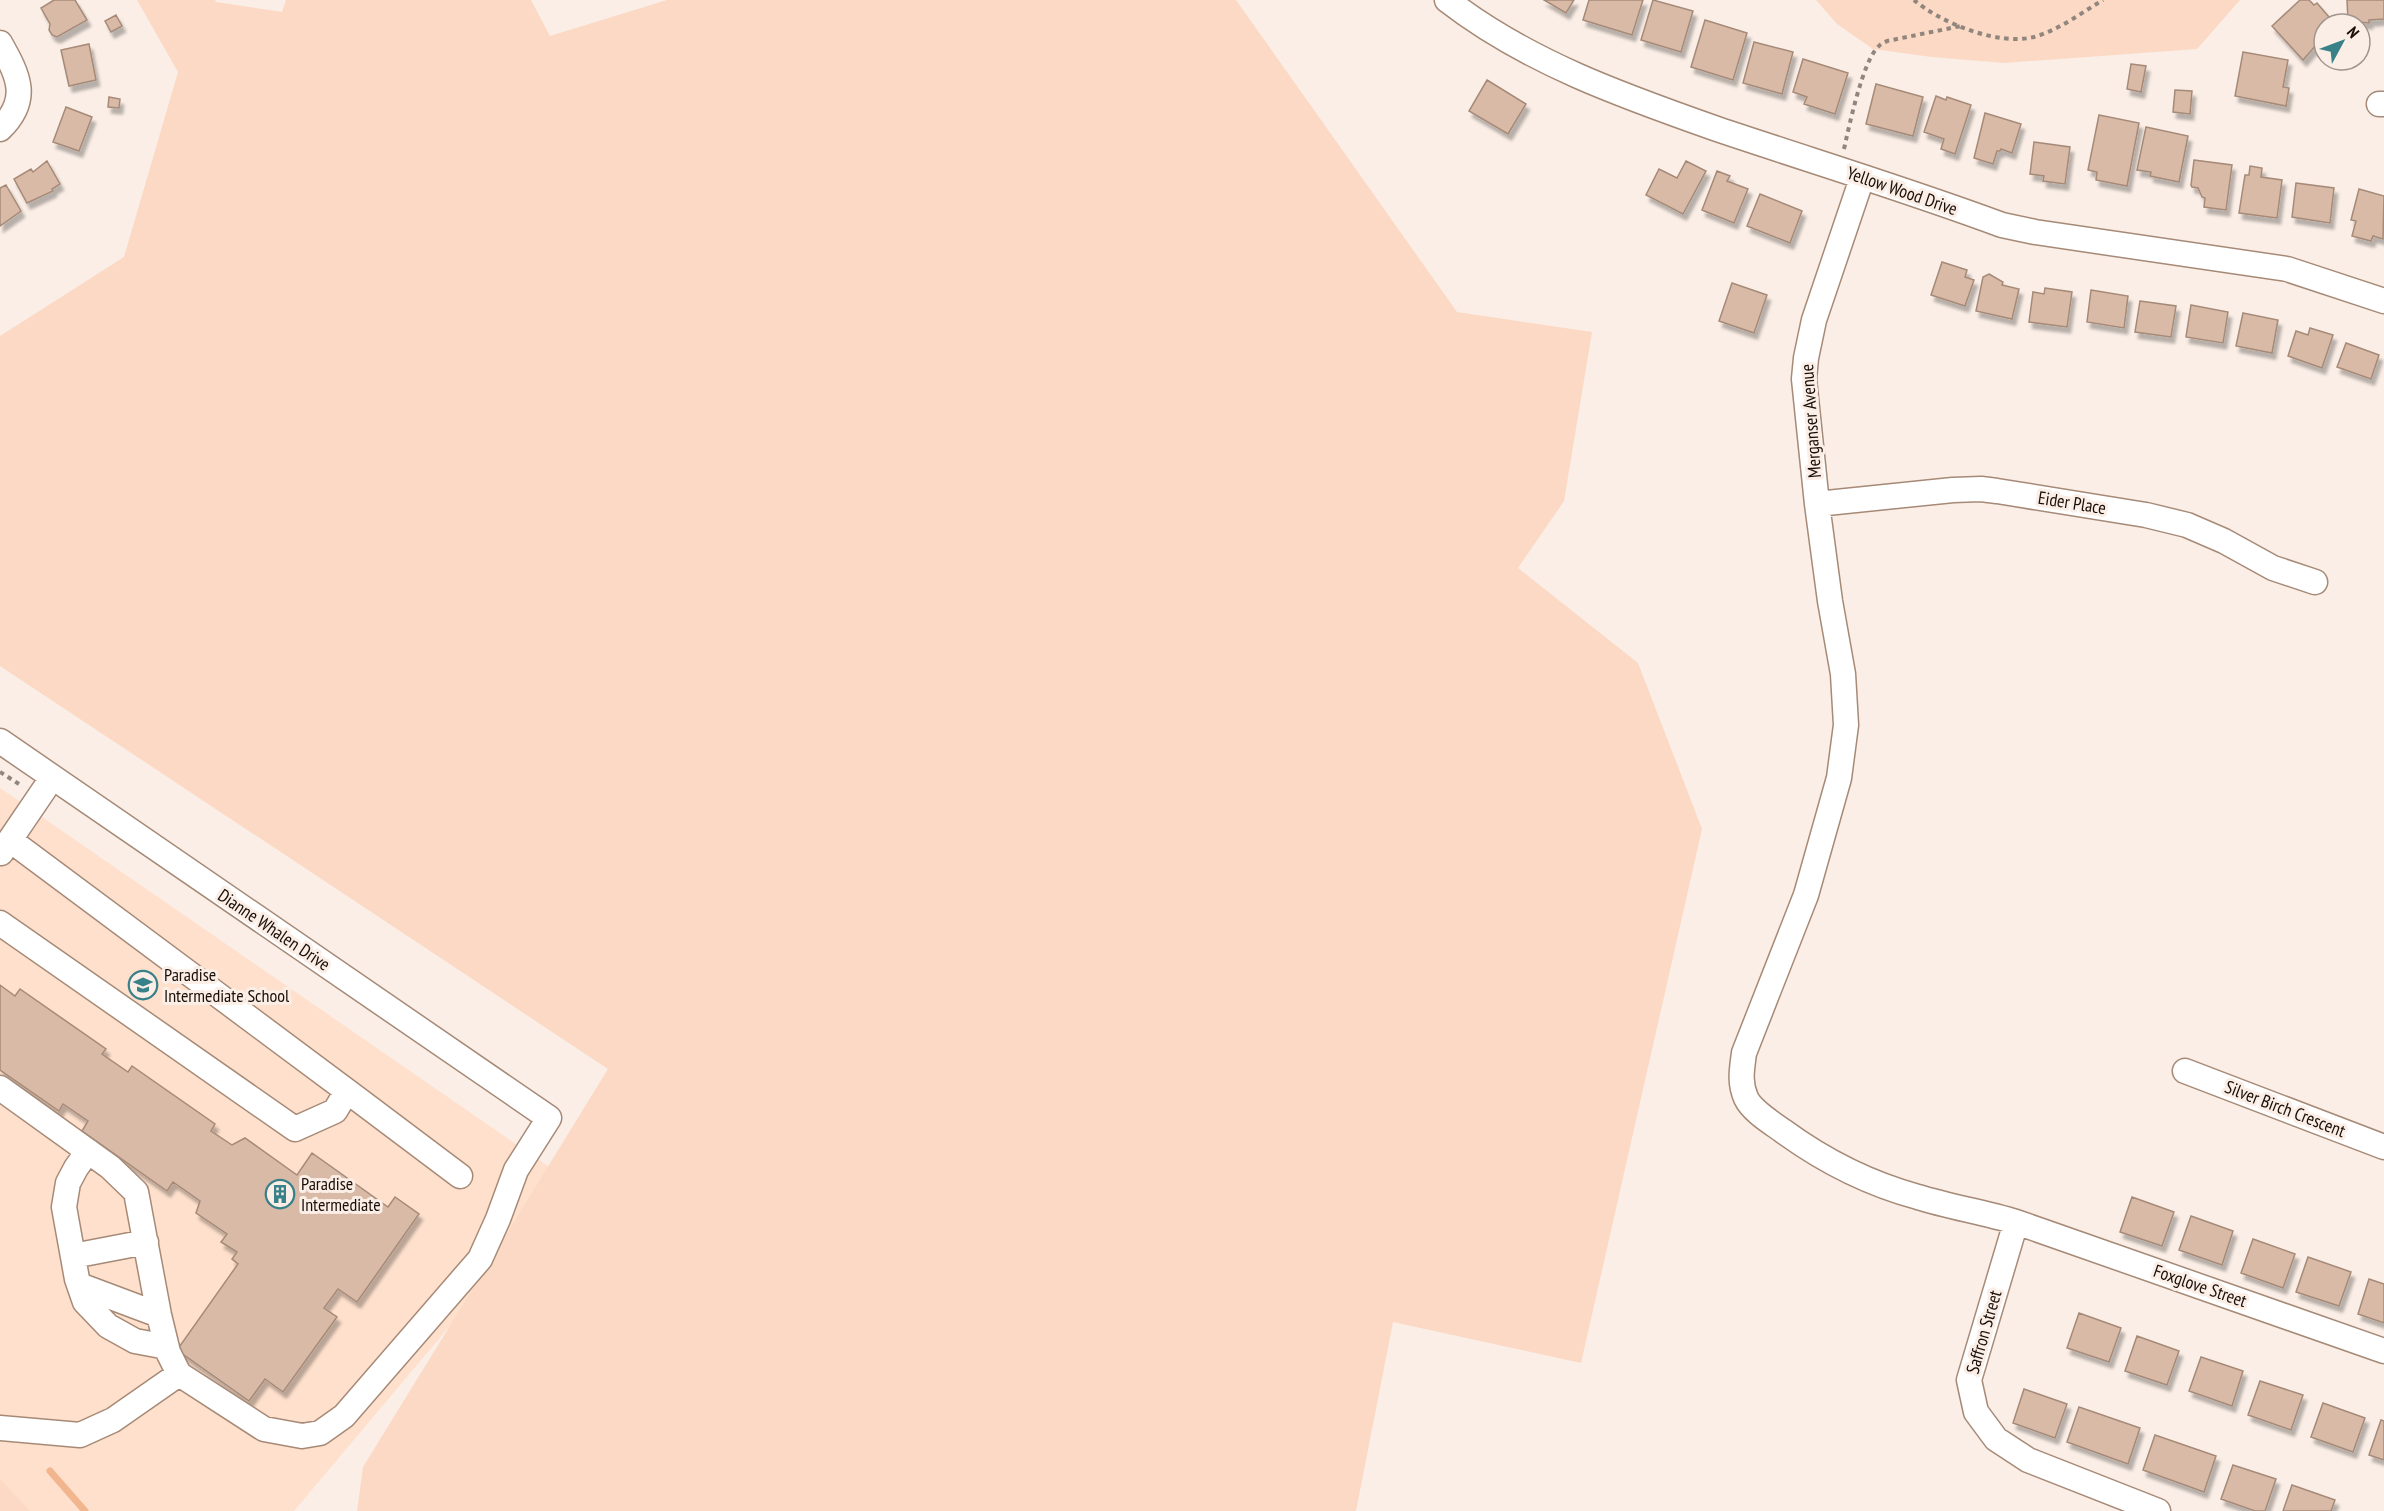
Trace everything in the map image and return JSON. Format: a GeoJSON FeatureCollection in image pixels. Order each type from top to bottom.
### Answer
{"type":"FeatureCollection","features":[{"type":"Feature","properties":{"kind":"street","name":"Yellow Wood Drive"},"geometry":{"type":"LineString","coordinates":[[1447,0],[1502,39],[1588,81],[1677,115],[2017,229],[2287,269],[2384,301]]}},
{"type":"Feature","properties":{"kind":"street"},"geometry":{"type":"LineString","coordinates":[[0,43],[13,66],[19,88],[15,110],[0,129]]}},
{"type":"Feature","properties":{"kind":"street","name":"Merganser Avenue"},"geometry":{"type":"LineString","coordinates":[[1851,174],[1806,358],[1805,400],[1830,601],[1843,674],[1846,724],[1839,778],[1828,823],[1806,895],[1744,1053],[1740,1077],[1747,1100],[1770,1122],[1803,1146],[1864,1179],[1919,1198],[1980,1211],[2016,1222]]}},
{"type":"Feature","properties":{"kind":"street","name":"Eider Place"},"geometry":{"type":"LineString","coordinates":[[1817,504],[1967,489],[2137,513],[2187,525],[2224,541],[2273,568],[2315,582]]}},
{"type":"Feature","properties":{"kind":"street","name":"Dianne Whalen Drive"},"geometry":{"type":"LineString","coordinates":[[0,741],[549,1118],[516,1170],[480,1259],[344,1416],[320,1434],[302,1436],[264,1430],[179,1374]]}},
{"type":"Feature","properties":{"kind":"street"},"geometry":{"type":"LineString","coordinates":[[52,778],[5,847],[347,1091],[460,1176]]}},
{"type":"Feature","properties":{"kind":"street"},"geometry":{"type":"LineString","coordinates":[[0,923],[296,1129],[335,1111],[347,1091]]}},
{"type":"Feature","properties":{"kind":"street","name":"Silver Birch Crescent"},"geometry":{"type":"LineString","coordinates":[[2185,1071],[2384,1147]]}},
{"type":"Feature","properties":{"kind":"street"},"geometry":{"type":"LineString","coordinates":[[0,1088],[110,1167],[136,1192],[159,1315],[167,1347],[179,1374],[113,1420],[80,1435],[0,1428]]}},
{"type":"Feature","properties":{"kind":"street"},"geometry":{"type":"LineString","coordinates":[[88,1151],[68,1183],[64,1207],[79,1285],[85,1302],[108,1326],[135,1341],[167,1347]]}},
{"type":"Feature","properties":{"kind":"street","name":"Foxglove Street"},"geometry":{"type":"LineString","coordinates":[[2016,1222],[2384,1351]]}},
{"type":"Feature","properties":{"kind":"street","name":"Saffron Street"},"geometry":{"type":"LineString","coordinates":[[2016,1222],[1969,1380],[1976,1412],[1996,1439],[2028,1460],[2158,1511]]}},
{"type":"Feature","properties":{"kind":"street"},"geometry":{"type":"LineString","coordinates":[[73,1256],[146,1242]]}},
{"type":"Feature","properties":{"kind":"street"},"geometry":{"type":"LineString","coordinates":[[79,1285],[159,1315]]}},
{"type":"Feature","properties":{"kind":"path"},"geometry":{"type":"LineString","coordinates":[[1914,0],[1939,17],[1982,34],[2007,39],[2033,37],[2062,26],[2103,0]]}},
{"type":"Feature","properties":{"kind":"path"},"geometry":{"type":"LineString","coordinates":[[1851,174],[1850,119],[1870,60],[1878,46],[1887,41],[1961,26]]}},
{"type":"Feature","properties":{"kind":"shaded area"},"geometry":{"type":"Polygon","coordinates":[[[137,0],[215,0],[282,12],[286,0],[531,0],[550,36],[667,0],[1236,0],[1457,312],[1592,332],[1564,501],[1518,568],[1638,663],[1702,829],[1581,1363],[1393,1322],[1356,1511],[357,1511],[363,1467],[608,1069],[0,666],[0,336],[124,257],[178,72],[137,0]]]}},
{"type":"Feature","properties":{"kind":"shaded area"},"geometry":{"type":"Polygon","coordinates":[[[1816,0],[2240,0],[2197,49],[2004,63],[1873,49],[1837,24],[1816,0]]]}},
{"type":"Feature","properties":{"kind":"shaded area","name":"Paradise Intermediate School"},"geometry":{"type":"Polygon","coordinates":[[[0,788],[571,1182],[294,1511],[0,1511],[0,788]]]}},
{"type":"Feature","properties":{"kind":"shaded area"},"geometry":{"type":"Polygon","coordinates":[[[0,1479],[30,1511],[0,1511],[0,1479]]]}},
{"type":"Feature","properties":{"kind":"building"},"geometry":{"type":"Polygon","coordinates":[[[54,0],[75,0],[87,20],[57,37],[52,35],[49,30],[50,24],[41,8],[54,0]]]}},
{"type":"Feature","properties":{"kind":"building"},"geometry":{"type":"Polygon","coordinates":[[[1544,0],[1574,0],[1566,13],[1544,0]]]}},
{"type":"Feature","properties":{"kind":"building"},"geometry":{"type":"Polygon","coordinates":[[[1589,0],[1643,0],[1632,35],[1583,20],[1589,0]]]}},
{"type":"Feature","properties":{"kind":"building"},"geometry":{"type":"Polygon","coordinates":[[[1653,0],[1693,11],[1681,52],[1641,40],[1653,0]]]}},
{"type":"Feature","properties":{"kind":"building"},"geometry":{"type":"Polygon","coordinates":[[[2300,0],[2309,0],[2314,5],[2317,3],[2325,12],[2312,12],[2312,50],[2303,60],[2272,26],[2300,0]]]}},
{"type":"Feature","properties":{"kind":"building"},"geometry":{"type":"Polygon","coordinates":[[[2347,0],[2384,0],[2384,19],[2372,20],[2372,12],[2348,12],[2347,0]]]}},
{"type":"Feature","properties":{"kind":"building"},"geometry":{"type":"Polygon","coordinates":[[[116,15],[122,26],[111,32],[105,21],[116,15]]]}},
{"type":"Feature","properties":{"kind":"building"},"geometry":{"type":"Polygon","coordinates":[[[1705,20],[1747,33],[1733,80],[1691,67],[1705,20]]]}},
{"type":"Feature","properties":{"kind":"building"},"geometry":{"type":"Polygon","coordinates":[[[1754,42],[1793,52],[1782,94],[1743,83],[1754,42]]]}},
{"type":"Feature","properties":{"kind":"building"},"geometry":{"type":"Polygon","coordinates":[[[89,44],[96,80],[69,86],[61,50],[89,44]]]}},
{"type":"Feature","properties":{"kind":"building"},"geometry":{"type":"Polygon","coordinates":[[[2243,52],[2288,60],[2283,87],[2289,88],[2286,106],[2235,96],[2243,52]]]}},
{"type":"Feature","properties":{"kind":"building"},"geometry":{"type":"Polygon","coordinates":[[[1803,59],[1848,73],[1835,114],[1804,104],[1807,97],[1793,92],[1803,59]]]}},
{"type":"Feature","properties":{"kind":"building"},"geometry":{"type":"Polygon","coordinates":[[[2131,64],[2146,66],[2141,92],[2127,89],[2131,64]]]}},
{"type":"Feature","properties":{"kind":"building"},"geometry":{"type":"Polygon","coordinates":[[[1487,80],[1526,104],[1508,134],[1469,111],[1487,80]]]}},
{"type":"Feature","properties":{"kind":"building"},"geometry":{"type":"Polygon","coordinates":[[[1876,84],[1923,97],[1913,136],[1866,124],[1876,84]]]}},
{"type":"Feature","properties":{"kind":"building"},"geometry":{"type":"Polygon","coordinates":[[[2175,90],[2192,91],[2190,114],[2173,112],[2175,90]]]}},
{"type":"Feature","properties":{"kind":"building"},"geometry":{"type":"Polygon","coordinates":[[[1936,96],[1971,105],[1955,154],[1941,149],[1944,139],[1924,132],[1936,96]]]}},
{"type":"Feature","properties":{"kind":"building"},"geometry":{"type":"Polygon","coordinates":[[[109,97],[120,99],[119,108],[108,107],[109,97]]]}},
{"type":"Feature","properties":{"kind":"building"},"geometry":{"type":"Polygon","coordinates":[[[66,107],[92,117],[79,151],[53,142],[66,107]]]}},
{"type":"Feature","properties":{"kind":"building"},"geometry":{"type":"Polygon","coordinates":[[[1985,113],[2021,124],[2012,153],[2001,149],[1997,151],[1993,164],[1974,158],[1985,113]]]}},
{"type":"Feature","properties":{"kind":"building"},"geometry":{"type":"Polygon","coordinates":[[[2099,115],[2139,123],[2127,186],[2096,180],[2097,172],[2088,170],[2099,115]]]}},
{"type":"Feature","properties":{"kind":"building"},"geometry":{"type":"Polygon","coordinates":[[[2146,127],[2188,136],[2179,182],[2150,176],[2151,172],[2137,170],[2146,127]]]}},
{"type":"Feature","properties":{"kind":"building"},"geometry":{"type":"Polygon","coordinates":[[[2034,142],[2070,147],[2065,184],[2043,181],[2044,176],[2030,174],[2034,142]]]}},
{"type":"Feature","properties":{"kind":"building"},"geometry":{"type":"Polygon","coordinates":[[[2194,160],[2232,165],[2226,210],[2204,207],[2205,198],[2202,197],[2198,188],[2191,185],[2194,160]]]}},
{"type":"Feature","properties":{"kind":"building"},"geometry":{"type":"Polygon","coordinates":[[[47,161],[60,184],[52,189],[53,191],[27,203],[14,179],[31,169],[33,172],[47,161]]]}},
{"type":"Feature","properties":{"kind":"building"},"geometry":{"type":"Polygon","coordinates":[[[1686,161],[1706,171],[1683,214],[1646,195],[1659,169],[1677,178],[1686,161]]]}},
{"type":"Feature","properties":{"kind":"building"},"geometry":{"type":"Polygon","coordinates":[[[2250,166],[2262,168],[2261,177],[2282,180],[2277,218],[2239,213],[2245,175],[2249,175],[2250,166]]]}},
{"type":"Feature","properties":{"kind":"building"},"geometry":{"type":"Polygon","coordinates":[[[1717,171],[1730,176],[1727,181],[1748,189],[1734,223],[1702,210],[1717,171]]]}},
{"type":"Feature","properties":{"kind":"building"},"geometry":{"type":"Polygon","coordinates":[[[2296,183],[2334,188],[2330,223],[2292,217],[2296,183]]]}},
{"type":"Feature","properties":{"kind":"building"},"geometry":{"type":"Polygon","coordinates":[[[6,185],[21,211],[0,226],[0,188],[6,185]]]}},
{"type":"Feature","properties":{"kind":"building"},"geometry":{"type":"Polygon","coordinates":[[[2359,189],[2384,196],[2383,239],[2373,236],[2371,241],[2352,236],[2356,221],[2351,220],[2359,189]]]}},
{"type":"Feature","properties":{"kind":"building"},"geometry":{"type":"Polygon","coordinates":[[[1760,194],[1802,211],[1790,243],[1747,226],[1760,194]]]}},
{"type":"Feature","properties":{"kind":"building"},"geometry":{"type":"Polygon","coordinates":[[[1942,262],[1967,270],[1965,277],[1974,280],[1965,306],[1931,295],[1942,262]]]}},
{"type":"Feature","properties":{"kind":"building"},"geometry":{"type":"Polygon","coordinates":[[[1989,274],[2003,282],[2002,285],[2019,289],[2012,319],[1976,311],[1983,277],[1989,274]]]}},
{"type":"Feature","properties":{"kind":"building"},"geometry":{"type":"Polygon","coordinates":[[[1732,283],[1767,295],[1754,333],[1719,321],[1732,283]]]}},
{"type":"Feature","properties":{"kind":"building"},"geometry":{"type":"Polygon","coordinates":[[[2045,288],[2072,292],[2067,327],[2029,322],[2033,292],[2044,294],[2045,288]]]}},
{"type":"Feature","properties":{"kind":"building"},"geometry":{"type":"Polygon","coordinates":[[[2091,290],[2128,296],[2124,328],[2087,322],[2091,290]]]}},
{"type":"Feature","properties":{"kind":"building"},"geometry":{"type":"Polygon","coordinates":[[[2140,301],[2176,306],[2171,337],[2135,332],[2140,301]]]}},
{"type":"Feature","properties":{"kind":"building"},"geometry":{"type":"Polygon","coordinates":[[[2191,305],[2228,312],[2223,343],[2186,337],[2191,305]]]}},
{"type":"Feature","properties":{"kind":"building"},"geometry":{"type":"Polygon","coordinates":[[[2243,313],[2278,320],[2272,353],[2236,346],[2243,313]]]}},
{"type":"Feature","properties":{"kind":"building"},"geometry":{"type":"Polygon","coordinates":[[[2310,328],[2333,335],[2322,368],[2288,356],[2296,331],[2308,335],[2310,328]]]}},
{"type":"Feature","properties":{"kind":"building"},"geometry":{"type":"Polygon","coordinates":[[[2346,343],[2379,355],[2371,379],[2337,367],[2346,343]]]}},
{"type":"Feature","properties":{"kind":"building","name":"Paradise Intermediate"},"geometry":{"type":"Polygon","coordinates":[[[0,985],[15,996],[20,989],[106,1049],[102,1054],[128,1072],[132,1066],[215,1124],[211,1131],[232,1145],[245,1138],[297,1175],[312,1153],[388,1207],[395,1197],[419,1214],[357,1302],[338,1289],[324,1308],[337,1317],[283,1392],[265,1379],[249,1401],[177,1350],[238,1264],[232,1259],[237,1252],[221,1242],[227,1234],[196,1213],[200,1201],[173,1182],[167,1191],[82,1131],[88,1121],[63,1104],[59,1111],[0,1070],[0,985]]]}},
{"type":"Feature","properties":{"kind":"building"},"geometry":{"type":"Polygon","coordinates":[[[2132,1197],[2174,1212],[2162,1246],[2120,1232],[2132,1197]]]}},
{"type":"Feature","properties":{"kind":"building"},"geometry":{"type":"Polygon","coordinates":[[[2191,1216],[2233,1231],[2222,1265],[2179,1250],[2191,1216]]]}},
{"type":"Feature","properties":{"kind":"building"},"geometry":{"type":"Polygon","coordinates":[[[2253,1239],[2295,1254],[2283,1288],[2241,1273],[2253,1239]]]}},
{"type":"Feature","properties":{"kind":"building"},"geometry":{"type":"Polygon","coordinates":[[[2308,1257],[2351,1272],[2339,1306],[2296,1292],[2308,1257]]]}},
{"type":"Feature","properties":{"kind":"building"},"geometry":{"type":"Polygon","coordinates":[[[2369,1279],[2384,1284],[2384,1323],[2358,1314],[2369,1279]]]}},
{"type":"Feature","properties":{"kind":"building"},"geometry":{"type":"Polygon","coordinates":[[[2079,1313],[2121,1328],[2109,1362],[2067,1348],[2079,1313]]]}},
{"type":"Feature","properties":{"kind":"building"},"geometry":{"type":"Polygon","coordinates":[[[2137,1336],[2179,1351],[2167,1385],[2125,1371],[2137,1336]]]}},
{"type":"Feature","properties":{"kind":"building"},"geometry":{"type":"Polygon","coordinates":[[[2201,1357],[2243,1371],[2232,1406],[2189,1391],[2201,1357]]]}},
{"type":"Feature","properties":{"kind":"building"},"geometry":{"type":"Polygon","coordinates":[[[2260,1381],[2303,1395],[2291,1430],[2248,1415],[2260,1381]]]}},
{"type":"Feature","properties":{"kind":"building"},"geometry":{"type":"Polygon","coordinates":[[[2024,1389],[2067,1404],[2055,1438],[2013,1423],[2024,1389]]]}},
{"type":"Feature","properties":{"kind":"building"},"geometry":{"type":"Polygon","coordinates":[[[2323,1403],[2365,1418],[2353,1452],[2311,1437],[2323,1403]]]}},
{"type":"Feature","properties":{"kind":"building"},"geometry":{"type":"Polygon","coordinates":[[[2079,1407],[2140,1428],[2128,1464],[2067,1442],[2079,1407]]]}},
{"type":"Feature","properties":{"kind":"building"},"geometry":{"type":"Polygon","coordinates":[[[2381,1420],[2384,1421],[2384,1460],[2369,1455],[2381,1420]]]}},
{"type":"Feature","properties":{"kind":"building"},"geometry":{"type":"Polygon","coordinates":[[[2155,1435],[2216,1456],[2204,1492],[2143,1470],[2155,1435]]]}},
{"type":"Feature","properties":{"kind":"building"},"geometry":{"type":"Polygon","coordinates":[[[2233,1465],[2276,1479],[2265,1511],[2255,1511],[2221,1499],[2233,1465]]]}},
{"type":"Feature","properties":{"kind":"building"},"geometry":{"type":"Polygon","coordinates":[[[2292,1485],[2335,1500],[2331,1511],[2283,1511],[2292,1485]]]}},
{"type":"Feature","properties":{"kind":"waterway"},"geometry":{"type":"LineString","coordinates":[[50,1471],[85,1511]]}},
{"type":"Feature","properties":{"kind":"place","name":"Paradise Intermediate School"},"geometry":{"type":"Point","coordinates":[143,985]}},
{"type":"Feature","properties":{"kind":"place","name":"Paradise Intermediate"},"geometry":{"type":"Point","coordinates":[280,1194]}}]}
